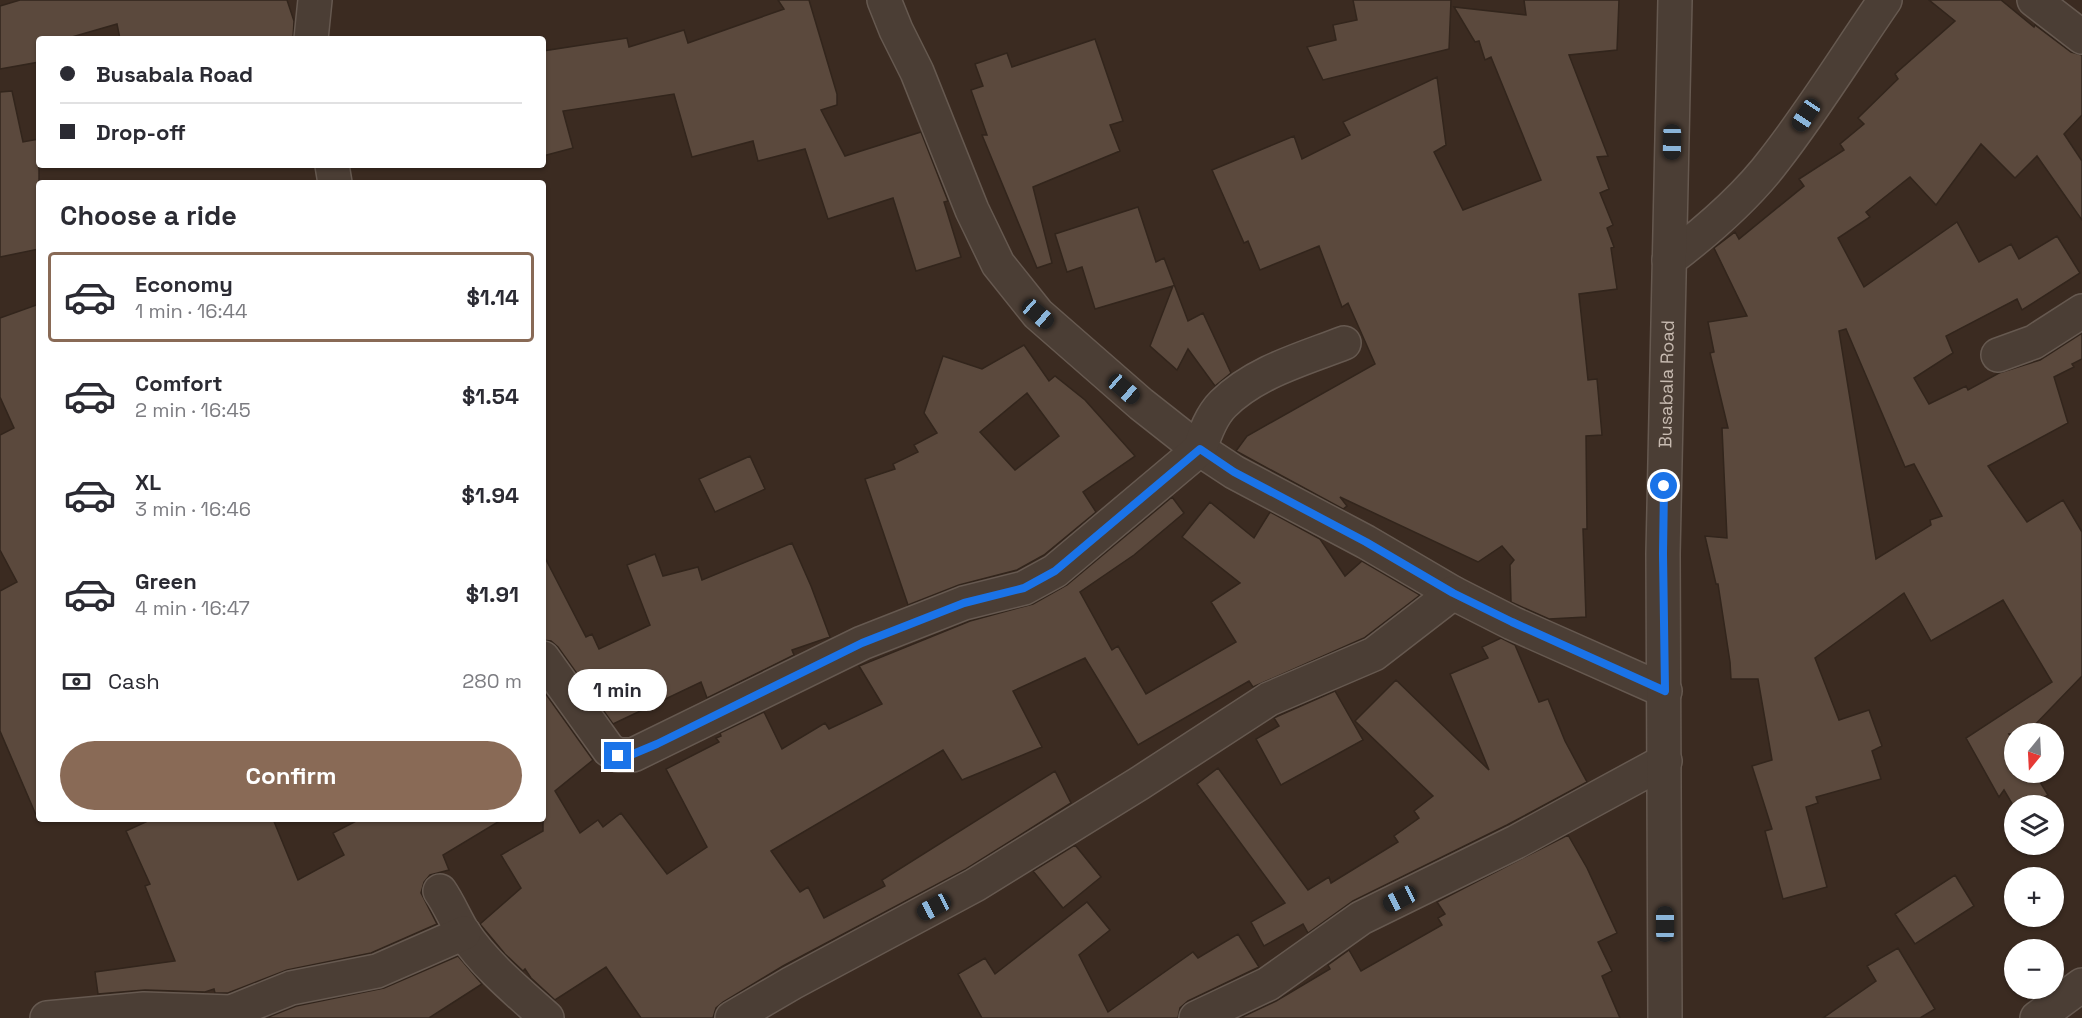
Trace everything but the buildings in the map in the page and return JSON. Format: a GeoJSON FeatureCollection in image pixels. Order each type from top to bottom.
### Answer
{"type":"FeatureCollection","features":[{"type":"Feature","properties":{"kind":"street"},"geometry":{"type":"LineString","coordinates":[[311,36],[315,0]]}},
{"type":"Feature","properties":{"kind":"street"},"geometry":{"type":"LineString","coordinates":[[884,0],[972,210],[998,264],[1038,314],[1141,404],[1234,472],[1366,542],[1453,593],[1665,691]]}},
{"type":"Feature","properties":{"kind":"street","name":"Busabala Road"},"geometry":{"type":"LineString","coordinates":[[1665,1018],[1663,554],[1675,0]]}},
{"type":"Feature","properties":{"kind":"street"},"geometry":{"type":"LineString","coordinates":[[1669,260],[1732,206],[1775,160],[1885,0]]}},
{"type":"Feature","properties":{"kind":"street"},"geometry":{"type":"LineString","coordinates":[[2034,0],[2082,37]]}},
{"type":"Feature","properties":{"kind":"street"},"geometry":{"type":"LineString","coordinates":[[1998,355],[2034,342],[2082,311]]}},
{"type":"Feature","properties":{"kind":"street"},"geometry":{"type":"LineString","coordinates":[[546,661],[609,750],[618,756],[633,754],[862,643],[964,603],[1024,588],[1055,571],[1200,449],[1206,430],[1222,405],[1250,383],[1291,363],[1344,343]]}},
{"type":"Feature","properties":{"kind":"street"},"geometry":{"type":"LineString","coordinates":[[732,1018],[792,983],[975,885],[1140,783],[1269,699],[1374,654],[1453,593]]}},
{"type":"Feature","properties":{"kind":"street"},"geometry":{"type":"LineString","coordinates":[[1197,1018],[1268,984],[1361,918],[1516,842],[1665,760]]}},
{"type":"Feature","properties":{"kind":"street"},"geometry":{"type":"LineString","coordinates":[[440,891],[464,933],[500,976],[547,1018]]}},
{"type":"Feature","properties":{"kind":"street"},"geometry":{"type":"LineString","coordinates":[[47,1018],[144,1009],[231,1012],[291,988],[377,971],[464,933]]}},
{"type":"Feature","properties":{"kind":"street"},"geometry":{"type":"LineString","coordinates":[[2037,1018],[2082,985]]}},
{"type":"Feature","properties":{"kind":"route"},"geometry":{"type":"LineString","coordinates":[[618,756],[633,754],[657,744],[862,643],[964,603],[1024,588],[1055,571],[1200,449],[1234,472],[1366,542],[1453,593],[1665,691],[1664,486]]}}]}
